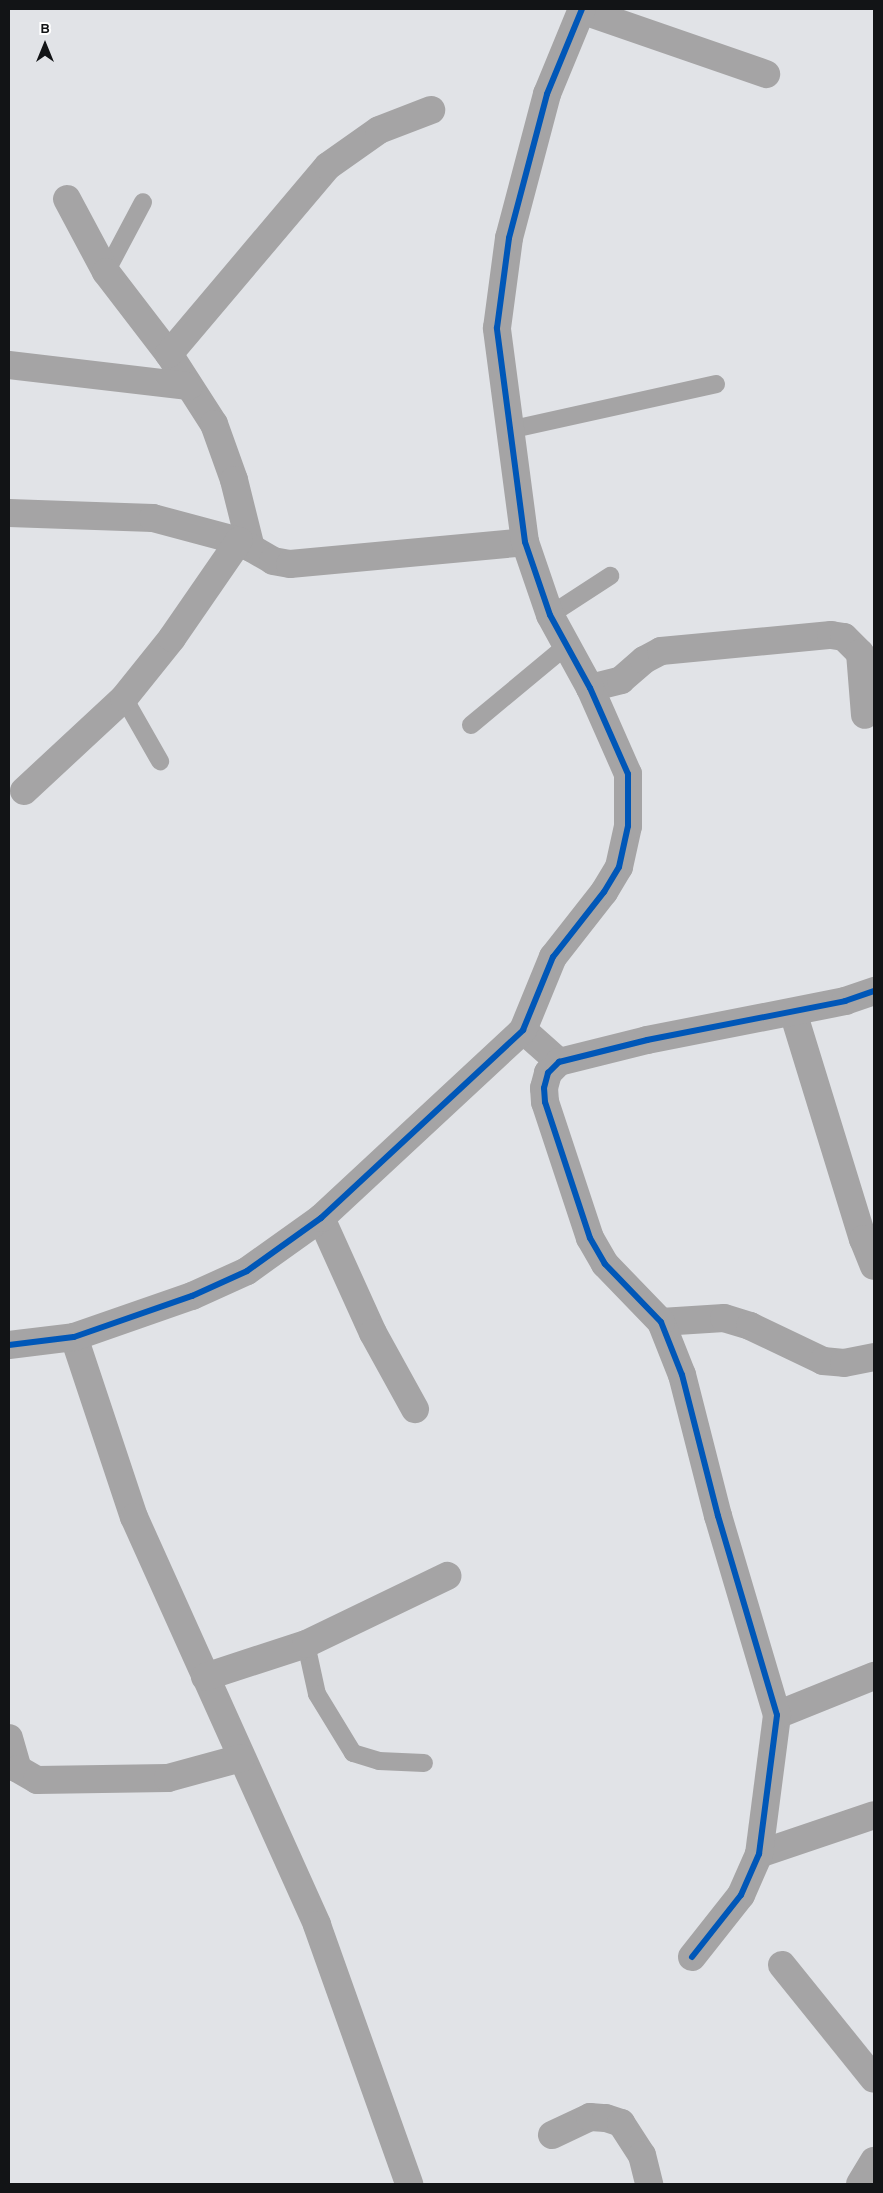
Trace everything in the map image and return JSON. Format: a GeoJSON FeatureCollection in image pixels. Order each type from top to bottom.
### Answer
{"type":"FeatureCollection","features":[{"type":"Feature","properties":{"kind":"street"},"geometry":{"type":"LineString","coordinates":[[9,1345],[74,1337],[192,1296],[239,1274],[321,1218],[523,1030],[552,957],[604,892],[618,868],[628,826],[628,774],[590,688],[550,615],[525,542],[496,328],[509,238],[547,94],[581,10],[766,74]]}},
{"type":"Feature","properties":{"kind":"street"},"geometry":{"type":"LineString","coordinates":[[169,354],[328,166],[379,130],[431,110]]}},
{"type":"Feature","properties":{"kind":"street"},"geometry":{"type":"LineString","coordinates":[[24,791],[124,698],[245,544],[234,480],[214,424],[169,354],[106,272],[67,199]]}},
{"type":"Feature","properties":{"kind":"street"},"geometry":{"type":"LineString","coordinates":[[9,365],[189,386]]}},
{"type":"Feature","properties":{"kind":"street"},"geometry":{"type":"LineString","coordinates":[[9,513],[153,518],[245,544],[273,560],[290,564],[525,542]]}},
{"type":"Feature","properties":{"kind":"street"},"geometry":{"type":"LineString","coordinates":[[590,688],[621,680],[662,651],[831,635],[844,637],[860,653],[865,715]]}},
{"type":"Feature","properties":{"kind":"street"},"geometry":{"type":"LineString","coordinates":[[692,1957],[741,1895],[759,1854],[777,1715],[718,1516],[682,1375],[661,1322],[606,1264],[590,1238],[545,1102],[548,1073],[559,1062],[647,1040],[794,1012],[874,991]]}},
{"type":"Feature","properties":{"kind":"street"},"geometry":{"type":"LineString","coordinates":[[794,1012],[862,1239],[874,1266]]}},
{"type":"Feature","properties":{"kind":"street"},"geometry":{"type":"LineString","coordinates":[[523,1030],[559,1062]]}},
{"type":"Feature","properties":{"kind":"street"},"geometry":{"type":"LineString","coordinates":[[321,1218],[374,1333],[415,1409]]}},
{"type":"Feature","properties":{"kind":"street"},"geometry":{"type":"LineString","coordinates":[[661,1322],[724,1318],[750,1326],[823,1361],[844,1363],[874,1357]]}},
{"type":"Feature","properties":{"kind":"street"},"geometry":{"type":"LineString","coordinates":[[74,1337],[134,1517],[241,1758],[318,1925],[409,2184]]}},
{"type":"Feature","properties":{"kind":"street"},"geometry":{"type":"LineString","coordinates":[[205,1677],[306,1644],[447,1576]]}},
{"type":"Feature","properties":{"kind":"street"},"geometry":{"type":"LineString","coordinates":[[777,1715],[874,1676]]}},
{"type":"Feature","properties":{"kind":"street"},"geometry":{"type":"LineString","coordinates":[[9,1738],[18,1769],[37,1780],[168,1778],[241,1758]]}},
{"type":"Feature","properties":{"kind":"street"},"geometry":{"type":"LineString","coordinates":[[759,1854],[874,1815]]}},
{"type":"Feature","properties":{"kind":"street"},"geometry":{"type":"LineString","coordinates":[[782,1966],[874,2078]]}},
{"type":"Feature","properties":{"kind":"street"},"geometry":{"type":"LineString","coordinates":[[552,2135],[590,2117],[606,2118],[621,2123],[642,2155],[648,2184]]}},
{"type":"Feature","properties":{"kind":"street"},"geometry":{"type":"LineString","coordinates":[[860,2184],[874,2161]]}},
{"type":"Feature","properties":{"kind":"lane"},"geometry":{"type":"LineString","coordinates":[[106,272],[142,202]]}},
{"type":"Feature","properties":{"kind":"lane"},"geometry":{"type":"LineString","coordinates":[[509,430],[716,384]]}},
{"type":"Feature","properties":{"kind":"lane"},"geometry":{"type":"LineString","coordinates":[[550,615],[610,576]]}},
{"type":"Feature","properties":{"kind":"lane"},"geometry":{"type":"LineString","coordinates":[[471,725],[566,646]]}},
{"type":"Feature","properties":{"kind":"lane"},"geometry":{"type":"LineString","coordinates":[[124,698],[160,761]]}},
{"type":"Feature","properties":{"kind":"lane"},"geometry":{"type":"LineString","coordinates":[[306,1644],[318,1694],[352,1753],[379,1761],[424,1762]]}},
{"type":"Feature","properties":{"kind":"cycle path"},"geometry":{"type":"LineString","coordinates":[[9,1345],[74,1337],[192,1296],[247,1271],[321,1218],[523,1030],[553,957],[604,892],[619,867],[628,826],[628,774],[590,688],[550,615],[525,542],[497,328],[509,238],[547,94],[582,9]]}},
{"type":"Feature","properties":{"kind":"cycle path"},"geometry":{"type":"LineString","coordinates":[[692,1957],[741,1895],[759,1854],[777,1715],[718,1516],[682,1375],[661,1322],[605,1264],[590,1238],[545,1102],[544,1088],[548,1073],[559,1062],[647,1040],[845,1001],[874,991]]}}]}
